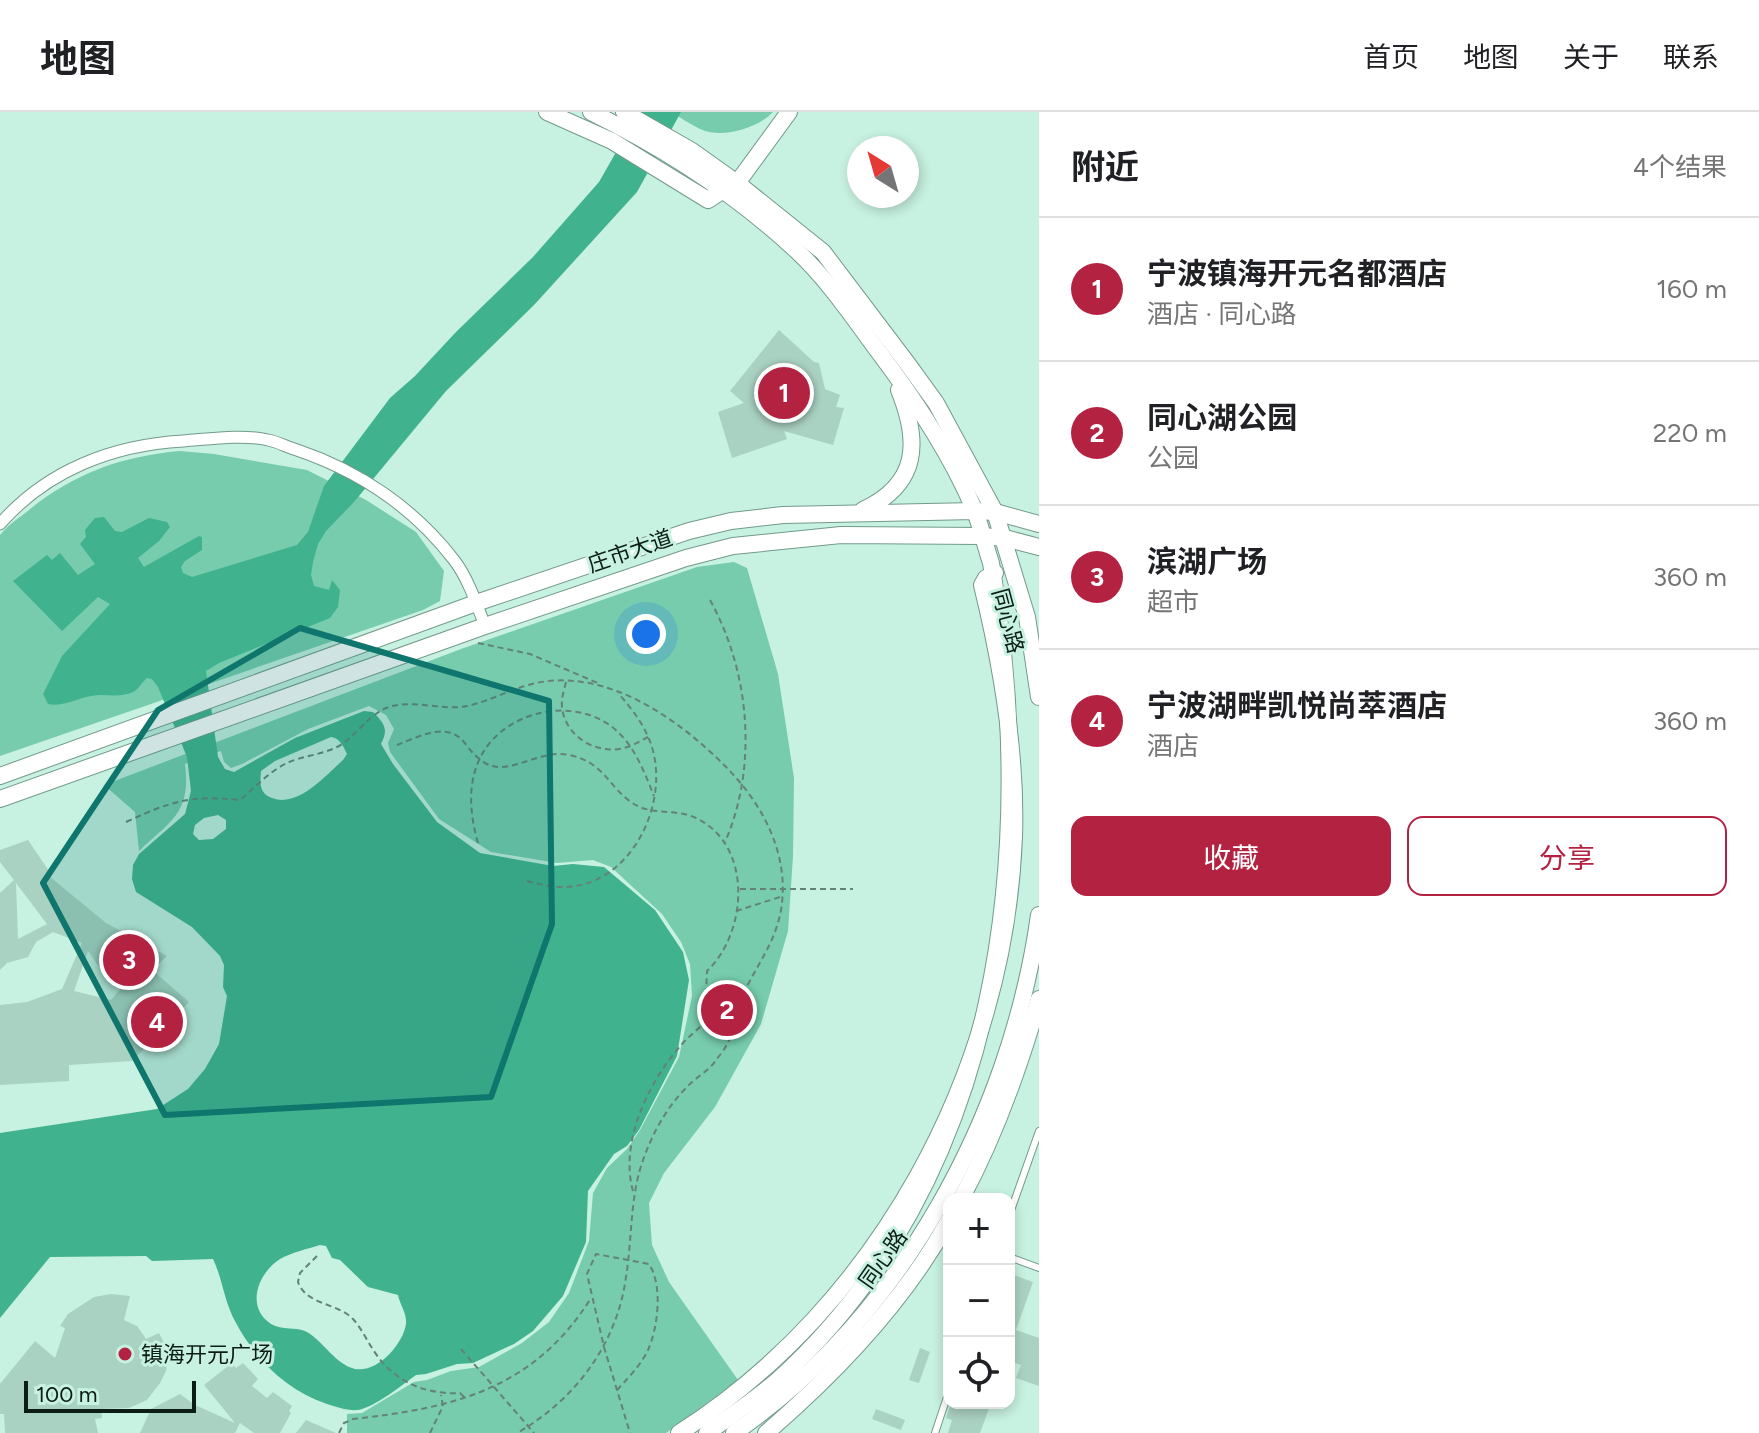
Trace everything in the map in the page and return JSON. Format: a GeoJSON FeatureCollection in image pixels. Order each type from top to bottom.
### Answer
{"type":"FeatureCollection","features":[{"type":"Feature","properties":{"kind":"street"},"geometry":{"type":"LineString","coordinates":[[547,112],[612,141],[708,200],[730,189],[789,112]]}},
{"type":"Feature","properties":{"kind":"street","name":"同心路"},"geometry":{"type":"LineString","coordinates":[[591,112],[623,120],[692,151],[799,252],[890,366],[924,415],[975,511],[1012,630],[1025,710]]}},
{"type":"Feature","properties":{"kind":"street","name":"同心路"},"geometry":{"type":"LineString","coordinates":[[623,120],[668,153],[730,189],[823,252],[870,310],[936,403],[995,512],[1027,617],[1039,697]]}},
{"type":"Feature","properties":{"kind":"street"},"geometry":{"type":"LineString","coordinates":[[855,513],[880,502],[901,482],[913,453],[910,417],[890,366]]}},
{"type":"Feature","properties":{"kind":"street"},"geometry":{"type":"LineString","coordinates":[[0,524],[27,497],[49,482],[74,467],[115,450],[223,438],[267,440],[325,460],[356,475],[391,498],[456,562],[485,626]]}},
{"type":"Feature","properties":{"kind":"street","name":"庄市大道"},"geometry":{"type":"LineString","coordinates":[[0,776],[476,603],[689,531],[731,521],[783,515],[855,513],[995,512],[1039,524]]}},
{"type":"Feature","properties":{"kind":"street","name":"庄市大道"},"geometry":{"type":"LineString","coordinates":[[0,799],[485,626],[686,558],[733,546],[841,535],[982,536],[1039,547]]}},
{"type":"Feature","properties":{"kind":"street"},"geometry":{"type":"LineString","coordinates":[[679,1433],[743,1386],[797,1337],[841,1290],[885,1230],[920,1172],[952,1107],[977,1043],[996,973],[1007,912],[1014,836],[1011,741],[1002,679],[982,585],[986,578],[995,573]]}},
{"type":"Feature","properties":{"kind":"street"},"geometry":{"type":"LineString","coordinates":[[1035,664],[1039,637]]}},
{"type":"Feature","properties":{"kind":"street"},"geometry":{"type":"LineString","coordinates":[[1028,749],[1030,846]]}},
{"type":"Feature","properties":{"kind":"street","name":"同心路"},"geometry":{"type":"LineString","coordinates":[[707,1433],[749,1421],[777,1380],[852,1301],[884,1260],[917,1209],[950,1150],[995,1042],[1017,960],[1025,903]]}},
{"type":"Feature","properties":{"kind":"street","name":"同心路"},"geometry":{"type":"LineString","coordinates":[[734,1433],[789,1392],[861,1316],[894,1275],[943,1197],[977,1128],[1006,1057],[1031,969],[1039,915]]}},
{"type":"Feature","properties":{"kind":"street"},"geometry":{"type":"LineString","coordinates":[[964,1193],[992,1137],[1039,999]]}},
{"type":"Feature","properties":{"kind":"street"},"geometry":{"type":"LineString","coordinates":[[766,1433],[808,1397],[859,1344],[896,1299],[943,1229]]}},
{"type":"Feature","properties":{"kind":"lane"},"geometry":{"type":"LineString","coordinates":[[1015,1199],[1039,1131]]}},
{"type":"Feature","properties":{"kind":"lane"},"geometry":{"type":"LineString","coordinates":[[1015,1259],[1039,1268]]}},
{"type":"Feature","properties":{"kind":"lane"},"geometry":{"type":"LineString","coordinates":[[935,1433],[943,1409]]}},
{"type":"Feature","properties":{"kind":"path"},"geometry":{"type":"LineString","coordinates":[[710,600],[723,628],[739,678],[744,712],[746,756],[743,785],[725,844]]}},
{"type":"Feature","properties":{"kind":"path"},"geometry":{"type":"LineString","coordinates":[[459,636],[530,654],[575,671],[661,714],[689,733],[743,785],[766,819],[776,844],[782,878],[772,943],[742,995],[730,1039],[714,1064],[668,1108],[653,1135],[634,1194],[628,1259],[617,1316],[604,1347],[584,1377],[556,1405],[517,1433]]}},
{"type":"Feature","properties":{"kind":"path"},"geometry":{"type":"LineString","coordinates":[[126,822],[167,803],[207,796],[240,800],[285,764],[338,746],[387,707],[467,706],[538,682],[577,680],[605,686]]}},
{"type":"Feature","properties":{"kind":"path"},"geometry":{"type":"LineString","coordinates":[[566,681],[562,710],[577,737],[605,750],[631,746],[648,737]]}},
{"type":"Feature","properties":{"kind":"path"},"geometry":{"type":"LineString","coordinates":[[527,881],[574,886],[600,878],[619,865],[634,849],[646,828],[656,775],[648,737],[631,708],[617,692]]}},
{"type":"Feature","properties":{"kind":"path"},"geometry":{"type":"LineString","coordinates":[[478,843],[472,821],[471,798],[479,759],[499,734],[516,722],[541,712],[562,710],[601,719],[631,746],[654,796]]}},
{"type":"Feature","properties":{"kind":"path"},"geometry":{"type":"LineString","coordinates":[[397,745],[434,731],[459,737],[479,759],[491,766],[503,767],[539,756],[569,755],[602,771],[633,805],[678,812],[697,818],[711,828],[735,861],[739,889],[726,945],[707,971],[707,1022]]}},
{"type":"Feature","properties":{"kind":"path"},"geometry":{"type":"LineString","coordinates":[[739,889],[853,889]]}},
{"type":"Feature","properties":{"kind":"path"},"geometry":{"type":"LineString","coordinates":[[735,911],[781,896]]}},
{"type":"Feature","properties":{"kind":"path"},"geometry":{"type":"LineString","coordinates":[[634,1194],[629,1178],[630,1158],[636,1127],[649,1094],[669,1060],[685,1041],[742,995]]}},
{"type":"Feature","properties":{"kind":"path"},"geometry":{"type":"LineString","coordinates":[[617,1390],[648,1351],[657,1296],[649,1264],[596,1254],[587,1274],[604,1347],[617,1390],[630,1433]]}},
{"type":"Feature","properties":{"kind":"path"},"geometry":{"type":"LineString","coordinates":[[317,1256],[300,1273],[298,1282],[301,1289],[313,1299],[341,1309],[354,1320],[373,1351],[394,1373],[414,1385],[441,1394],[460,1393],[465,1399]]}},
{"type":"Feature","properties":{"kind":"path"},"geometry":{"type":"LineString","coordinates":[[339,1433],[344,1423],[353,1419],[443,1406],[496,1387],[529,1368],[563,1338],[592,1297]]}},
{"type":"Feature","properties":{"kind":"path"},"geometry":{"type":"LineString","coordinates":[[461,1349],[534,1433]]}},
{"type":"Feature","properties":{"kind":"path"},"geometry":{"type":"LineString","coordinates":[[430,1433],[443,1406],[441,1394]]}},
{"type":"Feature","properties":{"kind":"highlighted area"},"geometry":{"type":"Polygon","coordinates":[[[300,628],[549,701],[552,924],[491,1097],[165,1115],[43,883],[158,710],[300,628]]]}},
{"type":"Feature","properties":{"kind":"shaded area"},"geometry":{"type":"Polygon","coordinates":[[[639,112],[681,112],[637,192],[534,305],[446,391],[326,531],[318,544],[311,575],[314,586],[329,590],[332,580],[340,590],[338,607],[330,618],[206,671],[218,757],[225,769],[234,772],[295,738],[364,711],[373,712],[384,726],[381,744],[437,822],[480,853],[553,866],[604,867],[655,910],[683,952],[689,980],[677,1056],[639,1130],[627,1146],[614,1154],[588,1191],[586,1242],[563,1296],[533,1331],[514,1344],[473,1363],[416,1375],[380,1400],[354,1410],[327,1404],[298,1391],[263,1361],[232,1315],[213,1259],[152,1261],[146,1256],[50,1257],[0,1318],[0,1133],[157,1109],[188,1089],[205,1069],[219,1044],[227,996],[220,956],[192,927],[136,892],[132,879],[133,865],[139,854],[185,814],[191,791],[187,757],[158,687],[147,678],[129,694],[93,696],[48,704],[43,694],[62,656],[110,604],[98,597],[62,631],[13,581],[47,555],[52,560],[60,553],[78,575],[95,564],[80,544],[86,537],[85,530],[95,518],[104,517],[115,531],[122,532],[149,518],[167,522],[170,527],[159,541],[138,558],[144,567],[202,537],[202,550],[181,567],[183,573],[192,577],[297,545],[308,532],[324,486],[390,398],[533,257],[599,182],[639,112]],[[331,737],[275,761],[261,771],[265,793],[272,798],[292,799],[319,782],[347,754],[343,745],[331,737]],[[218,815],[204,818],[195,825],[193,834],[199,840],[213,839],[226,829],[226,820],[218,815]],[[326,1246],[295,1253],[272,1265],[261,1281],[257,1300],[263,1317],[275,1326],[307,1332],[336,1358],[355,1369],[372,1366],[388,1356],[400,1340],[406,1324],[398,1295],[368,1287],[340,1260],[332,1258],[326,1246]]]}},
{"type":"Feature","properties":{"kind":"shaded area"},"geometry":{"type":"Polygon","coordinates":[[[671,112],[773,112],[758,123],[738,131],[718,133],[700,129],[671,112]]]}},
{"type":"Feature","properties":{"kind":"shaded area"},"geometry":{"type":"Polygon","coordinates":[[[180,451],[307,470],[366,500],[416,532],[444,571],[440,601],[423,610],[0,756],[0,535],[46,497],[82,476],[119,462],[180,451]]]}},
{"type":"Feature","properties":{"kind":"shaded area"},"geometry":{"type":"Polygon","coordinates":[[[734,562],[747,568],[778,674],[794,778],[788,931],[761,1024],[715,1107],[664,1173],[649,1203],[652,1245],[669,1282],[738,1380],[666,1433],[347,1433],[347,1414],[362,1413],[414,1382],[479,1367],[522,1343],[549,1322],[569,1293],[589,1241],[593,1193],[607,1168],[627,1149],[640,1130],[679,1057],[692,996],[690,964],[681,942],[662,914],[611,867],[593,860],[557,863],[491,852],[439,819],[390,752],[388,743],[394,729],[386,715],[369,706],[308,729],[231,768],[224,762],[221,751],[185,764],[182,805],[170,823],[139,851],[135,812],[104,785],[461,649],[697,567],[734,562]]]}},
{"type":"Feature","properties":{"kind":"building"},"geometry":{"type":"Polygon","coordinates":[[[779,330],[814,362],[819,363],[825,389],[840,395],[836,407],[844,408],[833,445],[784,431],[787,439],[732,458],[718,412],[744,403],[730,391],[779,330]]]}},
{"type":"Feature","properties":{"kind":"building"},"geometry":{"type":"Polygon","coordinates":[[[28,840],[51,874],[49,876],[106,923],[167,956],[152,970],[189,1002],[132,1061],[69,1065],[69,1081],[0,1085],[0,1005],[27,1002],[62,989],[82,943],[53,932],[36,942],[28,957],[7,963],[0,970],[0,893],[14,880],[0,862],[0,850],[28,840]],[[16,883],[18,939],[47,924],[16,883]],[[88,951],[74,991],[111,1000],[124,985],[105,975],[88,951]]]}},
{"type":"Feature","properties":{"kind":"building"},"geometry":{"type":"Polygon","coordinates":[[[1015,1275],[1033,1282],[1016,1330],[1039,1338],[1039,1386],[1016,1378],[1021,1365],[1015,1363],[1015,1275]]]}},
{"type":"Feature","properties":{"kind":"building"},"geometry":{"type":"Polygon","coordinates":[[[111,1294],[130,1296],[124,1320],[137,1326],[146,1339],[159,1333],[165,1355],[169,1355],[160,1383],[147,1400],[129,1408],[101,1409],[102,1418],[95,1419],[98,1433],[5,1433],[4,1414],[0,1414],[0,1384],[35,1341],[55,1358],[65,1328],[60,1326],[68,1314],[94,1297],[111,1294]]]}},
{"type":"Feature","properties":{"kind":"building"},"geometry":{"type":"Polygon","coordinates":[[[920,1348],[930,1352],[919,1383],[909,1380],[920,1348]]]}},
{"type":"Feature","properties":{"kind":"building"},"geometry":{"type":"Polygon","coordinates":[[[232,1363],[236,1368],[243,1363],[258,1379],[252,1386],[267,1398],[273,1392],[292,1406],[280,1433],[254,1433],[240,1423],[235,1433],[140,1433],[151,1409],[180,1394],[195,1405],[235,1423],[204,1385],[232,1363]]]}},
{"type":"Feature","properties":{"kind":"building"},"geometry":{"type":"Polygon","coordinates":[[[876,1409],[905,1420],[901,1430],[872,1419],[876,1409]]]}},
{"type":"Feature","properties":{"kind":"building"},"geometry":{"type":"Polygon","coordinates":[[[949,1409],[989,1409],[980,1433],[948,1433],[952,1420],[946,1418],[949,1409]]]}},
{"type":"Feature","properties":{"kind":"building"},"geometry":{"type":"Polygon","coordinates":[[[306,1420],[336,1433],[296,1433],[306,1420]]]}},
{"type":"Feature","properties":{"kind":"place","name":"宁波镇海开元名都酒店"},"geometry":{"type":"Point","coordinates":[784,393]}},
{"type":"Feature","properties":{"kind":"place","name":"滨湖广场"},"geometry":{"type":"Point","coordinates":[129,960]}},
{"type":"Feature","properties":{"kind":"place","name":"同心湖公园"},"geometry":{"type":"Point","coordinates":[727,1010]}},
{"type":"Feature","properties":{"kind":"place","name":"宁波湖畔凯悦尚萃酒店"},"geometry":{"type":"Point","coordinates":[157,1022]}},
{"type":"Feature","properties":{"kind":"place","name":"镇海开元广场"},"geometry":{"type":"Point","coordinates":[125,1354]}}]}
